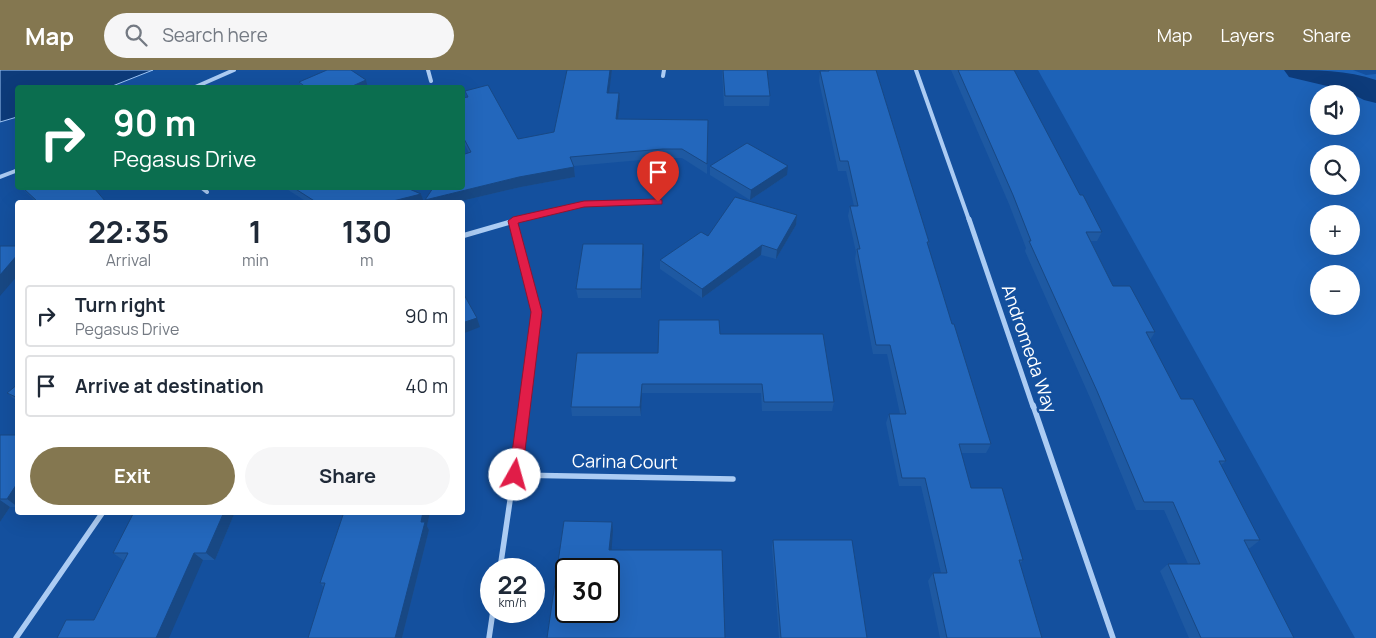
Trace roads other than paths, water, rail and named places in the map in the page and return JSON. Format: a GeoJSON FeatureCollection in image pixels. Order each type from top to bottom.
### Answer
{"type":"FeatureCollection","features":[{"type":"Feature","properties":{"kind":"street"},"geometry":{"type":"LineString","coordinates":[[199,85],[234,70]]}},
{"type":"Feature","properties":{"kind":"street"},"geometry":{"type":"LineString","coordinates":[[428,70],[431,81]]}},
{"type":"Feature","properties":{"kind":"street"},"geometry":{"type":"LineString","coordinates":[[663,76],[664,70]]}},
{"type":"Feature","properties":{"kind":"street","name":"Andromeda Way"},"geometry":{"type":"LineString","coordinates":[[916,70],[946,150],[1113,638]]}},
{"type":"Feature","properties":{"kind":"street"},"geometry":{"type":"LineString","coordinates":[[0,177],[15,171]]}},
{"type":"Feature","properties":{"kind":"street"},"geometry":{"type":"LineString","coordinates":[[465,235],[513,221],[584,204],[658,202]]}},
{"type":"Feature","properties":{"kind":"street"},"geometry":{"type":"LineString","coordinates":[[502,558],[537,312],[513,221]]}},
{"type":"Feature","properties":{"kind":"street","name":"Carina Court"},"geometry":{"type":"LineString","coordinates":[[515,475],[733,479]]}},
{"type":"Feature","properties":{"kind":"street"},"geometry":{"type":"LineString","coordinates":[[16,638],[101,515]]}},
{"type":"Feature","properties":{"kind":"street"},"geometry":{"type":"LineString","coordinates":[[489,638],[492,623]]}},
{"type":"Feature","properties":{"kind":"waterway"},"geometry":{"type":"LineString","coordinates":[[1301,70],[1356,83],[1376,93]]}}]}
